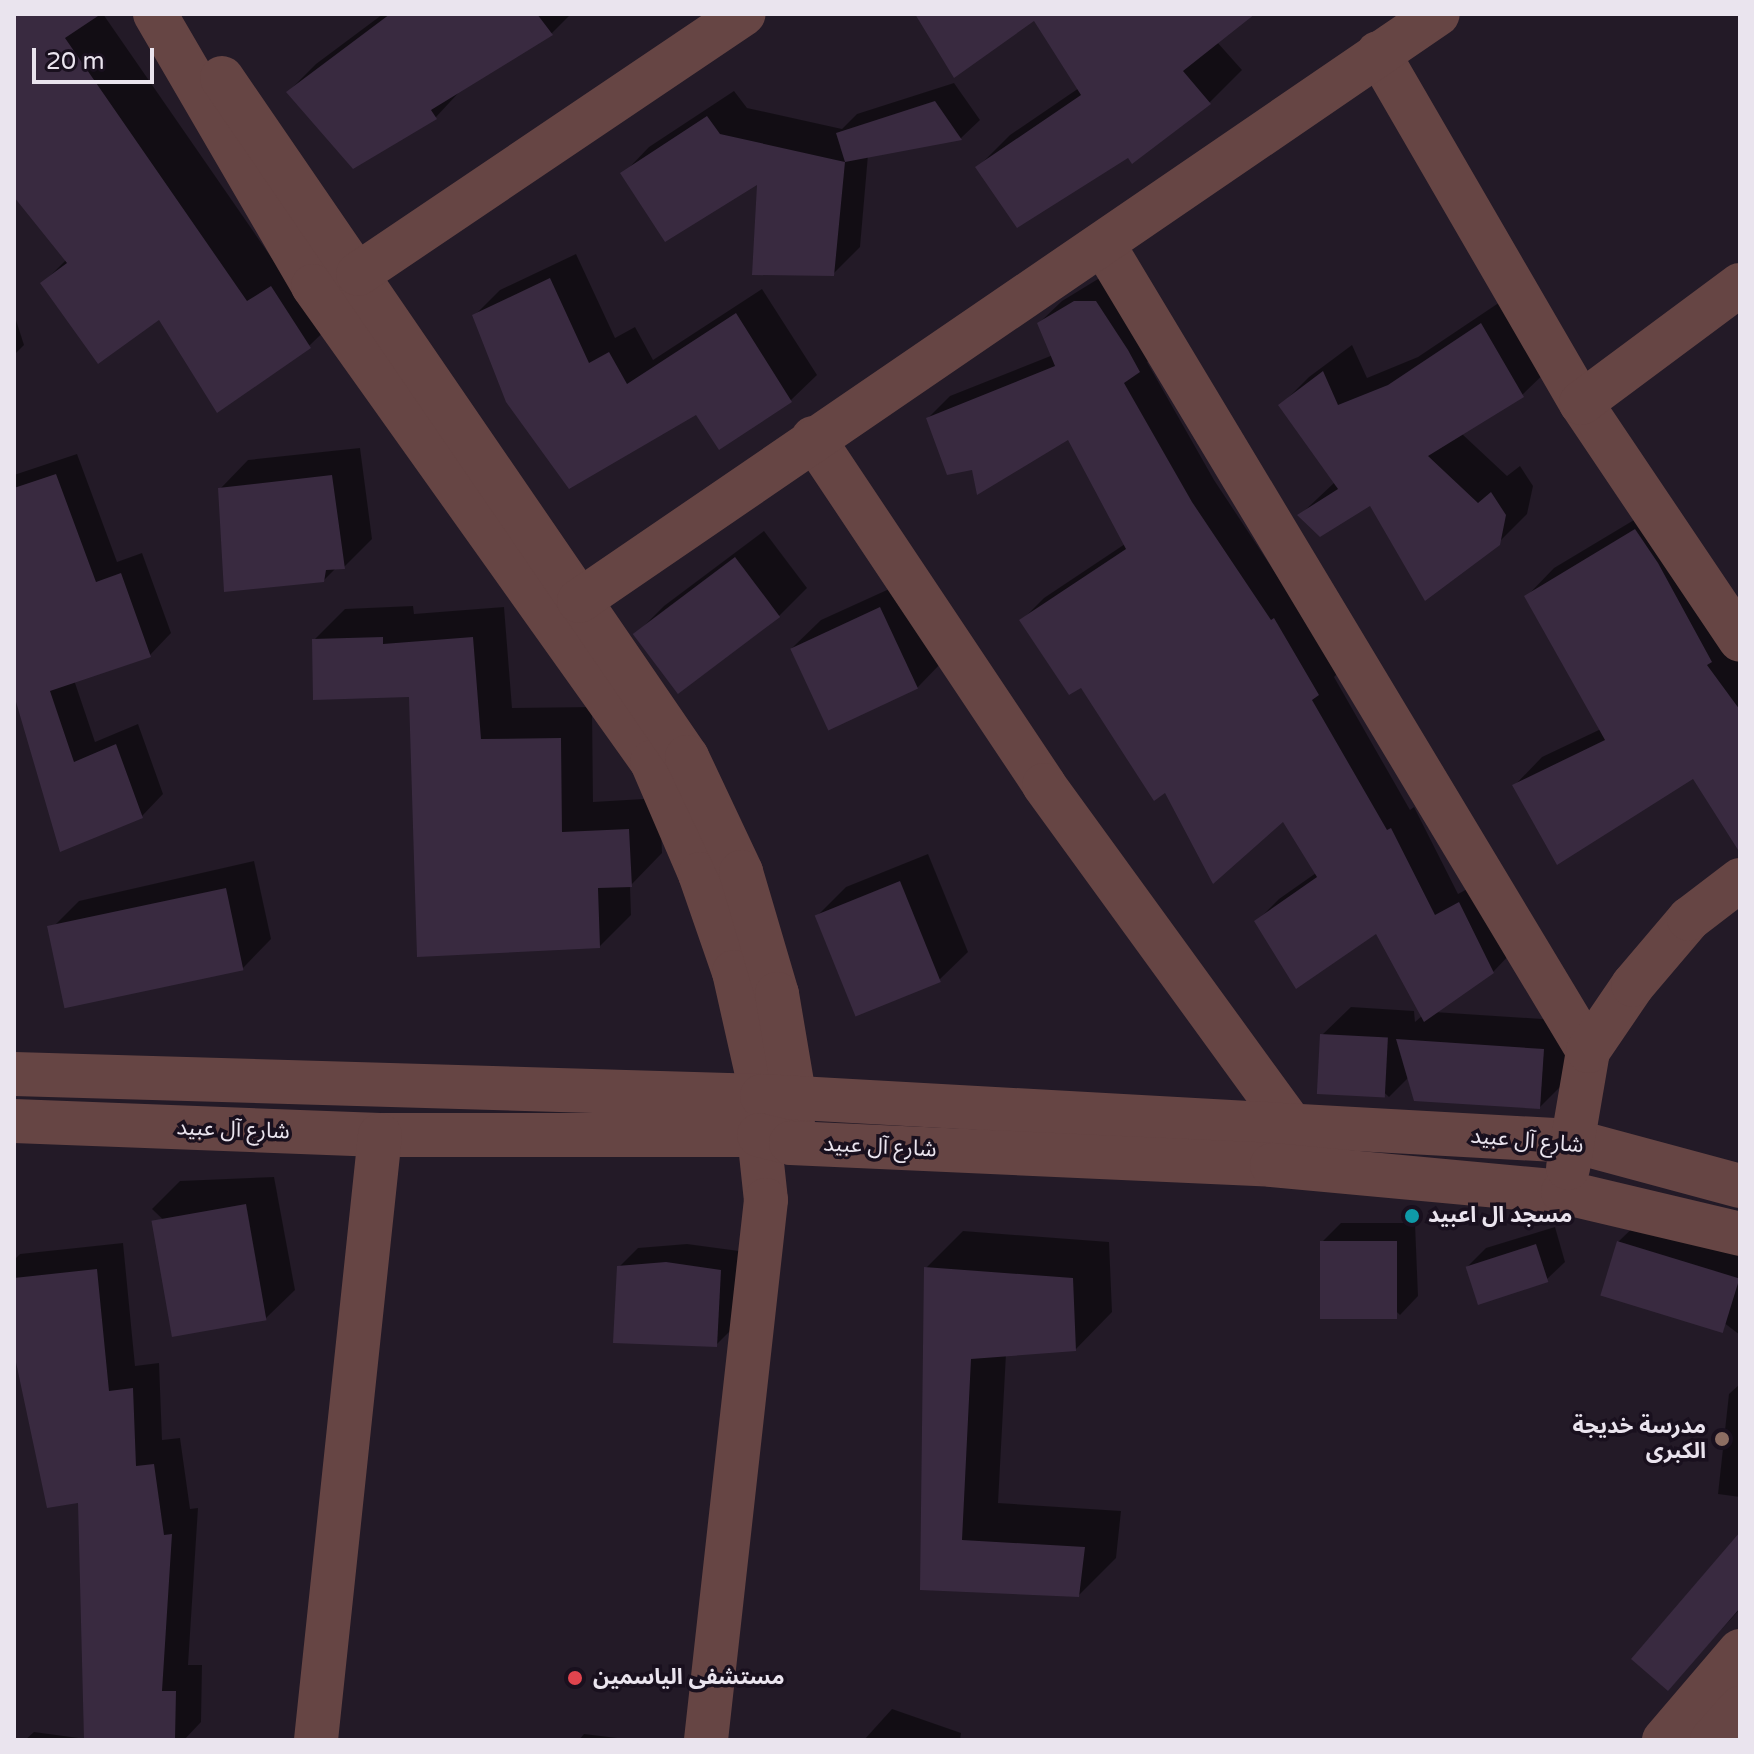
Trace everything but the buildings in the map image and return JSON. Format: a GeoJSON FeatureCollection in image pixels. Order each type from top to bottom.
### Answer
{"type":"FeatureCollection","features":[{"type":"Feature","properties":{"kind":"street"},"geometry":{"type":"LineString","coordinates":[[155,14],[313,286],[652,762],[700,874],[734,972],[777,1119]]}},
{"type":"Feature","properties":{"kind":"street"},"geometry":{"type":"LineString","coordinates":[[178,14],[687,757],[741,872],[777,994],[777,1119],[706,1740]]}},
{"type":"Feature","properties":{"kind":"street"},"geometry":{"type":"LineString","coordinates":[[358,274],[744,14]]}},
{"type":"Feature","properties":{"kind":"street"},"geometry":{"type":"LineString","coordinates":[[579,601],[813,438],[1438,14]]}},
{"type":"Feature","properties":{"kind":"street"},"geometry":{"type":"LineString","coordinates":[[1378,53],[1581,403],[1740,640]]}},
{"type":"Feature","properties":{"kind":"street"},"geometry":{"type":"LineString","coordinates":[[1103,244],[1588,1051]]}},
{"type":"Feature","properties":{"kind":"street"},"geometry":{"type":"LineString","coordinates":[[1581,403],[1740,285]]}},
{"type":"Feature","properties":{"kind":"street"},"geometry":{"type":"LineString","coordinates":[[813,438],[1044,785],[1291,1125]]}},
{"type":"Feature","properties":{"kind":"street"},"geometry":{"type":"LineString","coordinates":[[1563,1192],[1588,1051],[1633,985],[1689,919],[1740,880]]}},
{"type":"Feature","properties":{"kind":"street","name":"شارع آل عبيد"},"geometry":{"type":"LineString","coordinates":[[16,1066],[777,1119],[1563,1192],[1740,1234]]}},
{"type":"Feature","properties":{"kind":"street","name":"شارع آل عبيد"},"geometry":{"type":"LineString","coordinates":[[14,1121],[380,1135],[777,1119],[1291,1125],[1573,1141],[1740,1186]]}},
{"type":"Feature","properties":{"kind":"street"},"geometry":{"type":"LineString","coordinates":[[316,1740],[380,1135]]}},
{"type":"Feature","properties":{"kind":"street"},"geometry":{"type":"LineString","coordinates":[[1664,1740],[1740,1651]]}},
{"type":"Feature","properties":{"kind":"street"},"geometry":{"type":"LineString","coordinates":[[1712,1740],[1740,1708]]}},
{"type":"Feature","properties":{"kind":"place","name":"مسجد ال اعبيد"},"geometry":{"type":"Point","coordinates":[1412,1216]}},
{"type":"Feature","properties":{"kind":"place","name":"مدرسة خديجة الكبرى"},"geometry":{"type":"Point","coordinates":[1722,1439]}},
{"type":"Feature","properties":{"kind":"place","name":"مستشفى الياسمين"},"geometry":{"type":"Point","coordinates":[575,1678]}}]}
